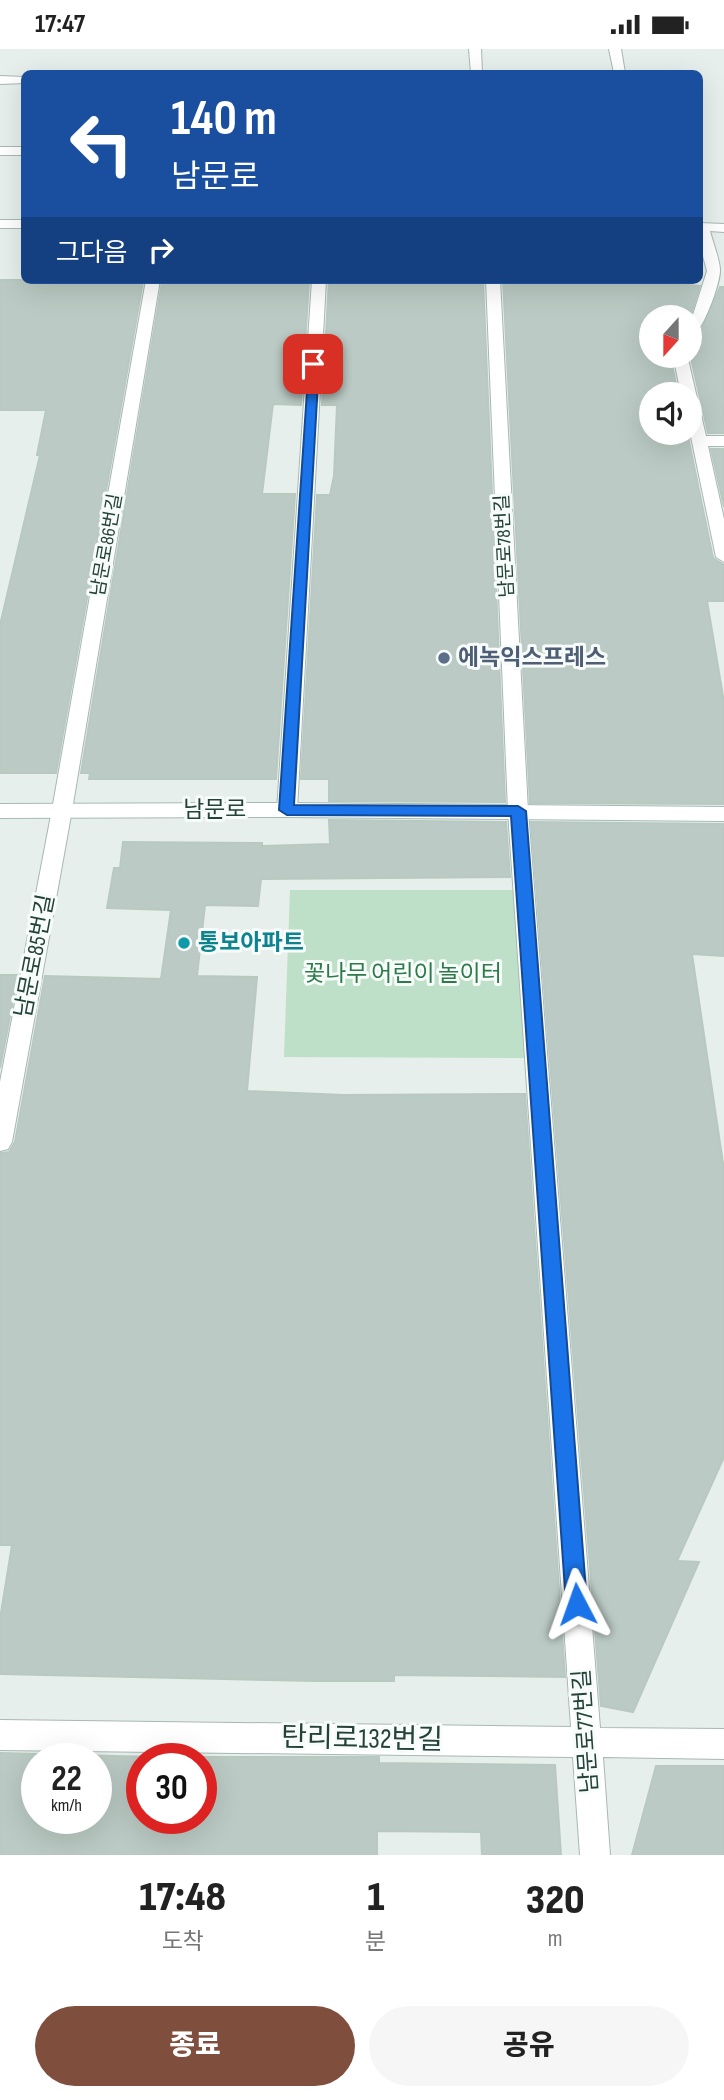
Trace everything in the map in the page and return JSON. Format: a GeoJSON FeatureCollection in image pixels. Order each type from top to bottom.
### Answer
{"type":"FeatureCollection","features":[{"type":"Feature","properties":{"kind":"street"},"geometry":{"type":"LineString","coordinates":[[475,49],[477,70]]}},
{"type":"Feature","properties":{"kind":"street"},"geometry":{"type":"LineString","coordinates":[[615,49],[620,70]]}},
{"type":"Feature","properties":{"kind":"street"},"geometry":{"type":"LineString","coordinates":[[0,80],[21,80]]}},
{"type":"Feature","properties":{"kind":"street"},"geometry":{"type":"LineString","coordinates":[[0,151],[21,151]]}},
{"type":"Feature","properties":{"kind":"street"},"geometry":{"type":"LineString","coordinates":[[1,227],[21,224]]}},
{"type":"Feature","properties":{"kind":"street"},"geometry":{"type":"LineString","coordinates":[[703,227],[724,228]]}},
{"type":"Feature","properties":{"kind":"street"},"geometry":{"type":"LineString","coordinates":[[702,307],[714,271],[703,234]]}},
{"type":"Feature","properties":{"kind":"street","name":"남문로86번길"},"geometry":{"type":"LineString","coordinates":[[62,810],[151,284]]}},
{"type":"Feature","properties":{"kind":"street"},"geometry":{"type":"LineString","coordinates":[[287,810],[318,284]]}},
{"type":"Feature","properties":{"kind":"street","name":"남문로78번길"},"geometry":{"type":"LineString","coordinates":[[493,284],[518,811]]}},
{"type":"Feature","properties":{"kind":"street"},"geometry":{"type":"LineString","coordinates":[[702,441],[724,441]]}},
{"type":"Feature","properties":{"kind":"street"},"geometry":{"type":"LineString","coordinates":[[700,445],[724,557]]}},
{"type":"Feature","properties":{"kind":"street","name":"남문로85번길"},"geometry":{"type":"LineString","coordinates":[[0,1142],[62,810]]}},
{"type":"Feature","properties":{"kind":"street","name":"남문로"},"geometry":{"type":"LineString","coordinates":[[0,811],[287,810],[724,814]]}},
{"type":"Feature","properties":{"kind":"street","name":"남문로77번길"},"geometry":{"type":"LineString","coordinates":[[518,811],[596,1855]]}},
{"type":"Feature","properties":{"kind":"street","name":"탄리로132번길"},"geometry":{"type":"LineString","coordinates":[[0,1735],[724,1744]]}},
{"type":"Feature","properties":{"kind":"green space","name":"꽃나무 어린이 놀이터"},"geometry":{"type":"Polygon","coordinates":[[[290,890],[513,890],[526,1058],[284,1057],[290,890]]]}},
{"type":"Feature","properties":{"kind":"building"},"geometry":{"type":"Polygon","coordinates":[[[0,280],[21,280],[21,284],[142,284],[56,773],[0,773],[0,625],[40,455],[37,455],[46,410],[0,410],[0,280]]]}},
{"type":"Feature","properties":{"kind":"building"},"geometry":{"type":"Polygon","coordinates":[[[162,284],[309,284],[301,405],[273,404],[262,494],[295,494],[276,779],[89,779],[90,773],[81,773],[162,284]]]}},
{"type":"Feature","properties":{"kind":"building"},"geometry":{"type":"Polygon","coordinates":[[[329,284],[483,284],[505,802],[329,801],[329,779],[301,779],[317,495],[330,495],[334,476],[337,405],[322,405],[329,284]]]}},
{"type":"Feature","properties":{"kind":"building"},"geometry":{"type":"Polygon","coordinates":[[[503,284],[700,286],[694,305],[639,305],[639,368],[673,368],[676,382],[639,382],[639,445],[690,445],[713,558],[724,565],[724,601],[707,601],[724,702],[724,804],[530,803],[503,284]]]}},
{"type":"Feature","properties":{"kind":"building"},"geometry":{"type":"Polygon","coordinates":[[[720,287],[724,287],[724,433],[708,433],[702,407],[702,382],[696,382],[693,368],[702,368],[702,329],[720,287]]]}},
{"type":"Feature","properties":{"kind":"building"},"geometry":{"type":"Polygon","coordinates":[[[711,449],[724,449],[724,507],[711,449]]]}},
{"type":"Feature","properties":{"kind":"building"},"geometry":{"type":"Polygon","coordinates":[[[329,820],[506,822],[510,877],[261,879],[258,906],[205,905],[197,976],[257,977],[247,1091],[344,1095],[525,1094],[565,1677],[394,1675],[394,1681],[316,1681],[0,1674],[0,1619],[12,1545],[0,1545],[0,1153],[9,1152],[15,1142],[45,976],[161,979],[171,910],[107,908],[114,868],[120,868],[123,842],[262,843],[262,846],[330,844],[329,820]]]}},
{"type":"Feature","properties":{"kind":"building"},"geometry":{"type":"Polygon","coordinates":[[[531,822],[724,824],[724,956],[692,954],[724,1170],[724,1457],[677,1561],[699,1562],[633,1712],[601,1706],[531,822]]]}},
{"type":"Feature","properties":{"kind":"building"},"geometry":{"type":"Polygon","coordinates":[[[0,975],[18,975],[0,1068],[0,975]]]}},
{"type":"Feature","properties":{"kind":"building"},"geometry":{"type":"Polygon","coordinates":[[[0,1753],[21,1754],[21,1834],[112,1834],[112,1756],[126,1756],[126,1834],[217,1834],[217,1757],[379,1757],[379,1763],[555,1765],[561,1855],[482,1855],[481,1832],[377,1831],[377,1855],[0,1855],[0,1753]]]}},
{"type":"Feature","properties":{"kind":"building"},"geometry":{"type":"Polygon","coordinates":[[[656,1766],[724,1766],[724,1855],[632,1855],[656,1766]]]}},
{"type":"Feature","properties":{"kind":"place","name":"에녹익스프레스"},"geometry":{"type":"Point","coordinates":[444,658]}},
{"type":"Feature","properties":{"kind":"place","name":"통보아파트"},"geometry":{"type":"Point","coordinates":[184,943]}},
{"type":"Feature","properties":{"kind":"route"},"geometry":{"type":"LineString","coordinates":[[313,364],[287,810],[518,811],[577,1604]]}}]}
